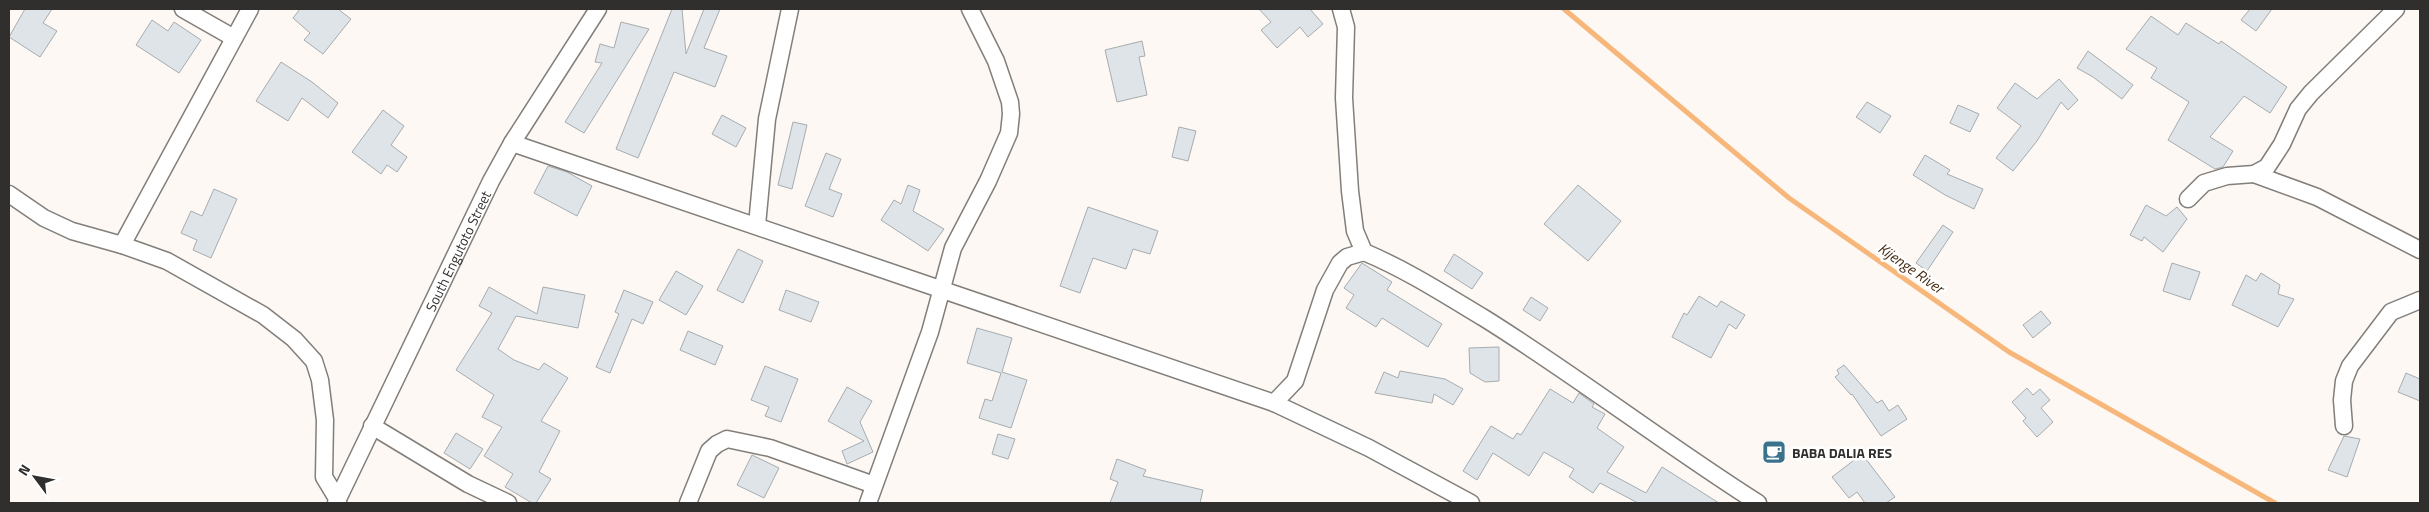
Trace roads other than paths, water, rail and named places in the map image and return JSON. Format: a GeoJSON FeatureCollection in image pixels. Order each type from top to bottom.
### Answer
{"type":"FeatureCollection","features":[{"type":"Feature","properties":{"kind":"street"},"geometry":{"type":"LineString","coordinates":[[183,9],[234,38]]}},
{"type":"Feature","properties":{"kind":"street"},"geometry":{"type":"LineString","coordinates":[[122,245],[250,9]]}},
{"type":"Feature","properties":{"kind":"street","name":"South Engutoto Street"},"geometry":{"type":"LineString","coordinates":[[337,502],[491,181],[512,143],[598,9]]}},
{"type":"Feature","properties":{"kind":"street"},"geometry":{"type":"LineString","coordinates":[[757,226],[767,119],[790,9]]}},
{"type":"Feature","properties":{"kind":"street"},"geometry":{"type":"LineString","coordinates":[[868,503],[943,292],[953,248],[988,181],[1010,125],[1010,102],[996,61],[970,9]]}},
{"type":"Feature","properties":{"kind":"street"},"geometry":{"type":"LineString","coordinates":[[1342,9],[1346,28],[1344,98],[1350,191],[1355,230],[1364,252]]}},
{"type":"Feature","properties":{"kind":"street"},"geometry":{"type":"LineString","coordinates":[[2254,174],[2267,167],[2275,156],[2298,109],[2311,93],[2396,9]]}},
{"type":"Feature","properties":{"kind":"street"},"geometry":{"type":"LineString","coordinates":[[512,143],[757,226],[943,292],[1274,403],[1369,448],[1471,503]]}},
{"type":"Feature","properties":{"kind":"street"},"geometry":{"type":"LineString","coordinates":[[2188,199],[2204,183],[2227,176],[2254,174],[2317,196],[2420,250]]}},
{"type":"Feature","properties":{"kind":"street"},"geometry":{"type":"LineString","coordinates":[[9,194],[44,218],[72,232],[122,245],[167,261],[263,315],[294,339],[314,361],[324,397],[324,477],[337,502]]}},
{"type":"Feature","properties":{"kind":"street"},"geometry":{"type":"LineString","coordinates":[[1274,403],[1295,381],[1325,290],[1340,263],[1347,256],[1364,252],[1418,278],[1497,327],[1587,385],[1719,478],[1758,503]]}},
{"type":"Feature","properties":{"kind":"street"},"geometry":{"type":"LineString","coordinates":[[2344,426],[2342,400],[2344,381],[2350,366],[2392,312],[2420,300]]}},
{"type":"Feature","properties":{"kind":"street"},"geometry":{"type":"LineString","coordinates":[[372,426],[468,484],[508,503]]}},
{"type":"Feature","properties":{"kind":"street"},"geometry":{"type":"LineString","coordinates":[[688,503],[709,451],[717,444],[726,440],[770,448],[874,485]]}},
{"type":"Feature","properties":{"kind":"waterway","name":"Kijenge River"},"geometry":{"type":"LineString","coordinates":[[1564,9],[1789,198],[2009,352],[2275,503]]}},
{"type":"Feature","properties":{"kind":"place","name":"BABA DALIA RES"},"geometry":{"type":"Point","coordinates":[1774,452]}}]}
